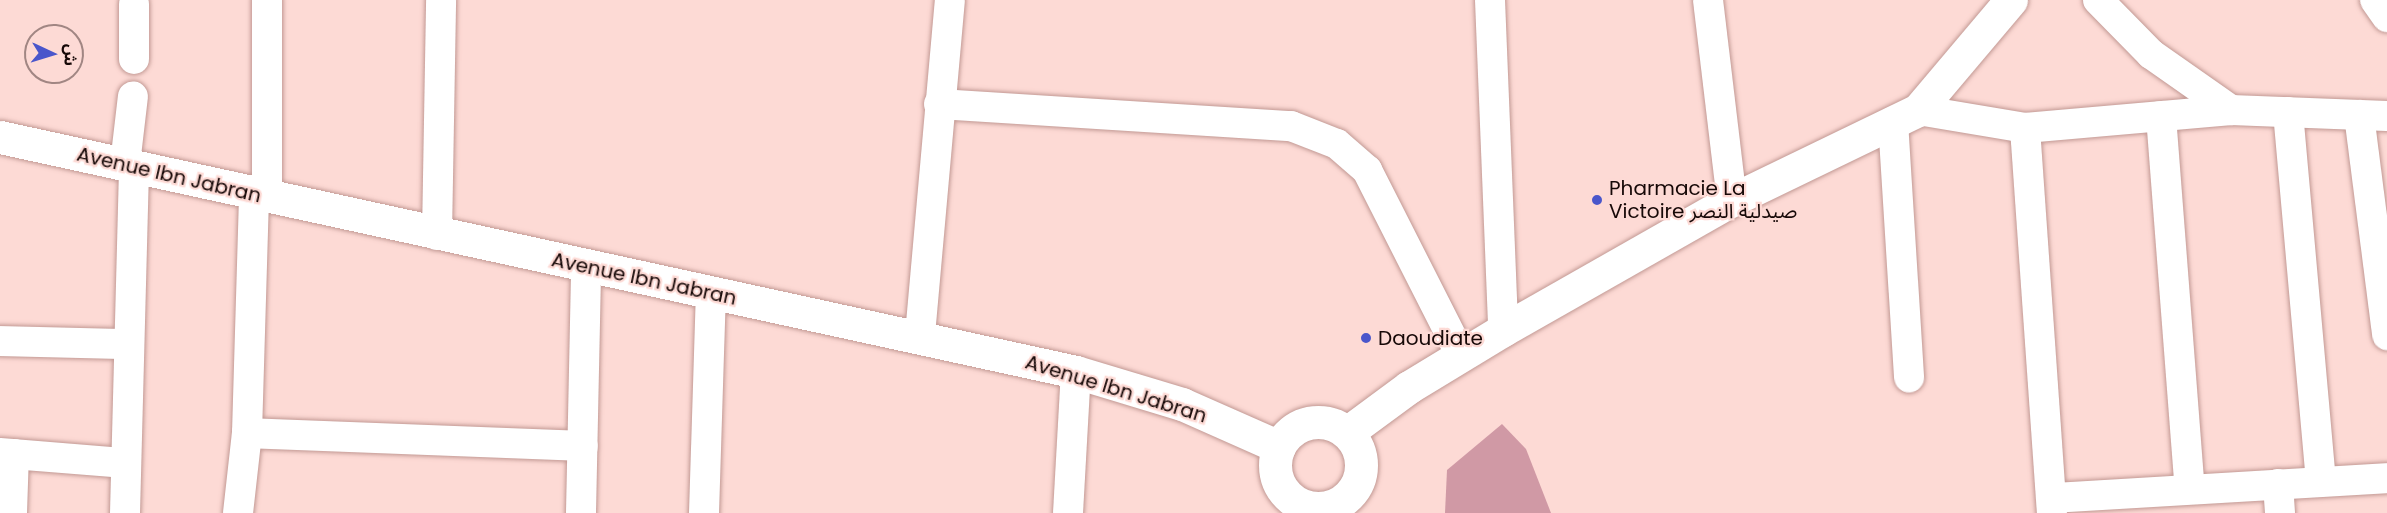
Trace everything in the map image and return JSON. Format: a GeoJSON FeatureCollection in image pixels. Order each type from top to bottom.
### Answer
{"type":"FeatureCollection","features":[{"type":"Feature","properties":{"kind":"street"},"geometry":{"type":"LineString","coordinates":[[238,513],[247,433],[260,196],[267,0]]}},
{"type":"Feature","properties":{"kind":"street"},"geometry":{"type":"LineString","coordinates":[[437,235],[441,0]]}},
{"type":"Feature","properties":{"kind":"street"},"geometry":{"type":"LineString","coordinates":[[920,335],[950,0]]}},
{"type":"Feature","properties":{"kind":"street"},"geometry":{"type":"LineString","coordinates":[[1490,0],[1503,330]]}},
{"type":"Feature","properties":{"kind":"street"},"geometry":{"type":"LineString","coordinates":[[1708,0],[1732,200]]}},
{"type":"Feature","properties":{"kind":"street"},"geometry":{"type":"LineString","coordinates":[[1348,432],[1461,355],[1732,200],[1905,116],[2011,0]]}},
{"type":"Feature","properties":{"kind":"street"},"geometry":{"type":"LineString","coordinates":[[2098,0],[2151,54],[2231,110]]}},
{"type":"Feature","properties":{"kind":"street"},"geometry":{"type":"LineString","coordinates":[[2375,0],[2387,17]]}},
{"type":"Feature","properties":{"kind":"street"},"geometry":{"type":"LineString","coordinates":[[134,4],[134,59]]}},
{"type":"Feature","properties":{"kind":"street"},"geometry":{"type":"LineString","coordinates":[[125,513],[123,463],[129,165],[133,96]]}},
{"type":"Feature","properties":{"kind":"street"},"geometry":{"type":"LineString","coordinates":[[939,104],[1291,126],[1337,144],[1367,170],[1461,355]]}},
{"type":"Feature","properties":{"kind":"street"},"geometry":{"type":"LineString","coordinates":[[1905,116],[2025,128],[2231,110],[2373,115],[2387,335]]}},
{"type":"Feature","properties":{"kind":"street"},"geometry":{"type":"LineString","coordinates":[[2288,112],[2321,482]]}},
{"type":"Feature","properties":{"kind":"street"},"geometry":{"type":"LineString","coordinates":[[1905,116],[1909,377]]}},
{"type":"Feature","properties":{"kind":"street"},"geometry":{"type":"LineString","coordinates":[[2161,116],[2190,489]]}},
{"type":"Feature","properties":{"kind":"street"},"geometry":{"type":"LineString","coordinates":[[2025,128],[2052,505],[2190,489],[2279,499],[2321,482],[2387,478]]}},
{"type":"Feature","properties":{"kind":"street","name":"Avenue Ibn Jabran"},"geometry":{"type":"LineString","coordinates":[[0,138],[711,295],[920,335],[1076,372],[1182,404],[1279,447]]}},
{"type":"Feature","properties":{"kind":"street"},"geometry":{"type":"LineString","coordinates":[[581,513],[586,266]]}},
{"type":"Feature","properties":{"kind":"street"},"geometry":{"type":"LineString","coordinates":[[704,513],[711,295]]}},
{"type":"Feature","properties":{"kind":"street"},"geometry":{"type":"LineString","coordinates":[[0,341],[127,344]]}},
{"type":"Feature","properties":{"kind":"street"},"geometry":{"type":"LineString","coordinates":[[1068,513],[1076,372]]}},
{"type":"Feature","properties":{"kind":"street"},"geometry":{"type":"LineString","coordinates":[[1309,422],[1330,423],[1348,432],[1359,450],[1361,470],[1354,489],[1339,503],[1319,511],[1287,496],[1278,481],[1279,447],[1291,431],[1309,422]]}},
{"type":"Feature","properties":{"kind":"street"},"geometry":{"type":"LineString","coordinates":[[247,433],[583,446]]}},
{"type":"Feature","properties":{"kind":"street"},"geometry":{"type":"LineString","coordinates":[[12,513],[7,454],[123,463]]}},
{"type":"Feature","properties":{"kind":"building"},"geometry":{"type":"Polygon","coordinates":[[[1502,424],[1526,449],[1551,513],[1445,513],[1447,470],[1502,424]]]}},
{"type":"Feature","properties":{"kind":"place","name":"Pharmacie La Victoire صيدلية النصر"},"geometry":{"type":"Point","coordinates":[1597,200]}},
{"type":"Feature","properties":{"kind":"place","name":"Daoudiate"},"geometry":{"type":"Point","coordinates":[1366,338]}}]}
